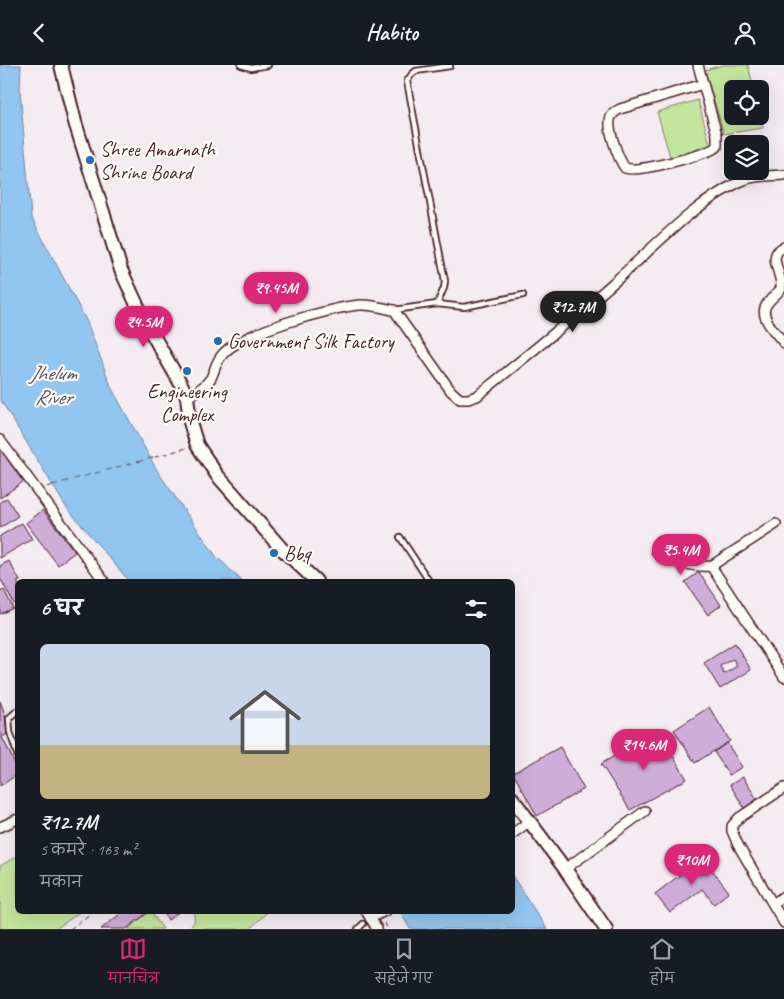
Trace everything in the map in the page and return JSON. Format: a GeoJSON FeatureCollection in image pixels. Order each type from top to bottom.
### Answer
{"type":"FeatureCollection","features":[{"type":"Feature","properties":{"kind":"main road"},"geometry":{"type":"LineString","coordinates":[[61,65],[75,121],[121,270],[143,318],[187,397],[190,422],[197,445],[217,475],[282,548],[314,579]]}},
{"type":"Feature","properties":{"kind":"main road"},"geometry":{"type":"LineString","coordinates":[[515,801],[606,929]]}},
{"type":"Feature","properties":{"kind":"street"},"geometry":{"type":"LineString","coordinates":[[698,65],[717,135],[716,147],[706,153],[643,168],[630,170],[625,168],[620,160],[610,125],[610,118],[613,113],[620,109],[703,84]]}},
{"type":"Feature","properties":{"kind":"street"},"geometry":{"type":"LineString","coordinates":[[187,397],[206,385],[222,354],[231,346],[251,335],[348,306],[372,305],[394,310],[451,391],[460,399],[477,396],[613,283],[671,229],[718,194],[740,181],[750,178],[784,175]]}},
{"type":"Feature","properties":{"kind":"street"},"geometry":{"type":"LineString","coordinates":[[784,247],[778,250],[775,257],[781,289],[768,303],[764,313],[766,319],[784,343]]}},
{"type":"Feature","properties":{"kind":"street"},"geometry":{"type":"LineString","coordinates":[[0,440],[103,579]]}},
{"type":"Feature","properties":{"kind":"street"},"geometry":{"type":"LineString","coordinates":[[657,552],[681,564],[698,568],[710,566],[776,524]]}},
{"type":"Feature","properties":{"kind":"street"},"geometry":{"type":"LineString","coordinates":[[710,566],[784,677]]}},
{"type":"Feature","properties":{"kind":"street"},"geometry":{"type":"LineString","coordinates":[[784,788],[739,818],[732,826],[734,838],[784,923]]}},
{"type":"Feature","properties":{"kind":"street"},"geometry":{"type":"LineString","coordinates":[[565,869],[645,811]]}},
{"type":"Feature","properties":{"kind":"street"},"geometry":{"type":"LineString","coordinates":[[0,827],[15,820]]}},
{"type":"Feature","properties":{"kind":"street"},"geometry":{"type":"LineString","coordinates":[[516,832],[530,821]]}},
{"type":"Feature","properties":{"kind":"street"},"geometry":{"type":"LineString","coordinates":[[773,904],[784,896]]}},
{"type":"Feature","properties":{"kind":"street"},"geometry":{"type":"LineString","coordinates":[[366,918],[377,929]]}},
{"type":"Feature","properties":{"kind":"lane"},"geometry":{"type":"LineString","coordinates":[[241,65],[251,68],[268,65]]}},
{"type":"Feature","properties":{"kind":"lane"},"geometry":{"type":"LineString","coordinates":[[437,305],[442,295],[445,281],[407,81],[416,71],[450,65]]}},
{"type":"Feature","properties":{"kind":"lane"},"geometry":{"type":"LineString","coordinates":[[394,310],[437,305],[464,307],[523,295]]}},
{"type":"Feature","properties":{"kind":"lane"},"geometry":{"type":"LineString","coordinates":[[400,537],[428,579]]}},
{"type":"Feature","properties":{"kind":"lane"},"geometry":{"type":"LineString","coordinates":[[15,712],[9,717],[8,726],[15,748]]}},
{"type":"Feature","properties":{"kind":"lane"},"geometry":{"type":"LineString","coordinates":[[358,929],[366,918]]}},
{"type":"Feature","properties":{"kind":"path"},"geometry":{"type":"LineString","coordinates":[[155,457],[197,445]]}},
{"type":"Feature","properties":{"kind":"path"},"geometry":{"type":"LineString","coordinates":[[70,929],[90,914]]}},
{"type":"Feature","properties":{"kind":"green space"},"geometry":{"type":"Polygon","coordinates":[[[723,65],[748,65],[752,80],[724,80],[724,125],[762,125],[763,128],[724,134],[705,70],[723,65]]]}},
{"type":"Feature","properties":{"kind":"green space"},"geometry":{"type":"Polygon","coordinates":[[[698,100],[711,148],[671,160],[657,112],[698,100]]]}},
{"type":"Feature","properties":{"kind":"green space"},"geometry":{"type":"Polygon","coordinates":[[[15,857],[15,914],[77,914],[56,929],[0,929],[0,866],[15,857]]]}},
{"type":"Feature","properties":{"kind":"green space"},"geometry":{"type":"Polygon","coordinates":[[[146,914],[152,914],[163,929],[128,929],[146,914]]]}},
{"type":"Feature","properties":{"kind":"green space"},"geometry":{"type":"Polygon","coordinates":[[[195,914],[265,914],[250,929],[189,929],[194,922],[195,914]]]}},
{"type":"Feature","properties":{"kind":"water","name":"Jhelum River"},"geometry":{"type":"Polygon","coordinates":[[[0,65],[21,65],[20,91],[31,217],[87,322],[112,389],[158,472],[216,556],[240,579],[127,579],[66,507],[0,399],[0,65]]]}},
{"type":"Feature","properties":{"kind":"water"},"geometry":{"type":"Polygon","coordinates":[[[515,880],[547,929],[410,929],[402,914],[515,914],[515,880]]]}},
{"type":"Feature","properties":{"kind":"building"},"geometry":{"type":"Polygon","coordinates":[[[0,448],[23,482],[0,498],[0,448]]]}},
{"type":"Feature","properties":{"kind":"building"},"geometry":{"type":"Polygon","coordinates":[[[7,498],[18,516],[0,528],[0,502],[7,498]]]}},
{"type":"Feature","properties":{"kind":"building"},"geometry":{"type":"Polygon","coordinates":[[[43,510],[75,552],[58,565],[26,523],[43,510]]]}},
{"type":"Feature","properties":{"kind":"building"},"geometry":{"type":"Polygon","coordinates":[[[22,523],[32,539],[0,558],[0,536],[22,523]]]}},
{"type":"Feature","properties":{"kind":"building"},"geometry":{"type":"Polygon","coordinates":[[[9,561],[19,579],[15,579],[14,604],[0,578],[0,566],[9,561]]]}},
{"type":"Feature","properties":{"kind":"building"},"geometry":{"type":"Polygon","coordinates":[[[699,572],[721,605],[708,615],[685,582],[699,572]]]}},
{"type":"Feature","properties":{"kind":"building"},"geometry":{"type":"Polygon","coordinates":[[[4,590],[13,608],[0,614],[0,592],[4,590]]]}},
{"type":"Feature","properties":{"kind":"building"},"geometry":{"type":"Polygon","coordinates":[[[735,643],[751,670],[720,689],[704,663],[735,643]],[[733,659],[720,666],[724,674],[737,666],[733,659]]]}},
{"type":"Feature","properties":{"kind":"building"},"geometry":{"type":"Polygon","coordinates":[[[0,701],[5,714],[7,734],[2,737],[15,764],[15,776],[0,786],[0,701]]]}},
{"type":"Feature","properties":{"kind":"building"},"geometry":{"type":"Polygon","coordinates":[[[709,707],[730,741],[695,763],[674,730],[709,707]]]}},
{"type":"Feature","properties":{"kind":"building"},"geometry":{"type":"Polygon","coordinates":[[[657,730],[687,779],[630,810],[601,764],[657,730]]]}},
{"type":"Feature","properties":{"kind":"building"},"geometry":{"type":"Polygon","coordinates":[[[727,743],[742,767],[729,775],[714,752],[727,743]]]}},
{"type":"Feature","properties":{"kind":"building"},"geometry":{"type":"Polygon","coordinates":[[[560,747],[584,789],[537,816],[515,777],[515,772],[560,747]]]}},
{"type":"Feature","properties":{"kind":"building"},"geometry":{"type":"Polygon","coordinates":[[[743,777],[758,801],[745,809],[730,785],[743,777]]]}},
{"type":"Feature","properties":{"kind":"building"},"geometry":{"type":"Polygon","coordinates":[[[704,859],[729,892],[714,904],[702,889],[670,913],[655,894],[685,871],[682,868],[691,860],[696,866],[704,859]]]}},
{"type":"Feature","properties":{"kind":"building"},"geometry":{"type":"Polygon","coordinates":[[[120,914],[146,914],[126,929],[101,929],[120,914]]]}},
{"type":"Feature","properties":{"kind":"building"},"geometry":{"type":"Polygon","coordinates":[[[165,914],[176,914],[168,920],[165,914]]]}},
{"type":"Feature","properties":{"kind":"ferry route"},"geometry":{"type":"LineString","coordinates":[[52,485],[155,457]]}},
{"type":"Feature","properties":{"kind":"place","name":"Shree Amarnath Shrine Board"},"geometry":{"type":"Point","coordinates":[90,160]}},
{"type":"Feature","properties":{"kind":"place","name":"Government Silk Factory"},"geometry":{"type":"Point","coordinates":[218,341]}},
{"type":"Feature","properties":{"kind":"place","name":"Engineering Complex"},"geometry":{"type":"Point","coordinates":[187,371]}},
{"type":"Feature","properties":{"kind":"place","name":"Bbq"},"geometry":{"type":"Point","coordinates":[274,553]}}]}
